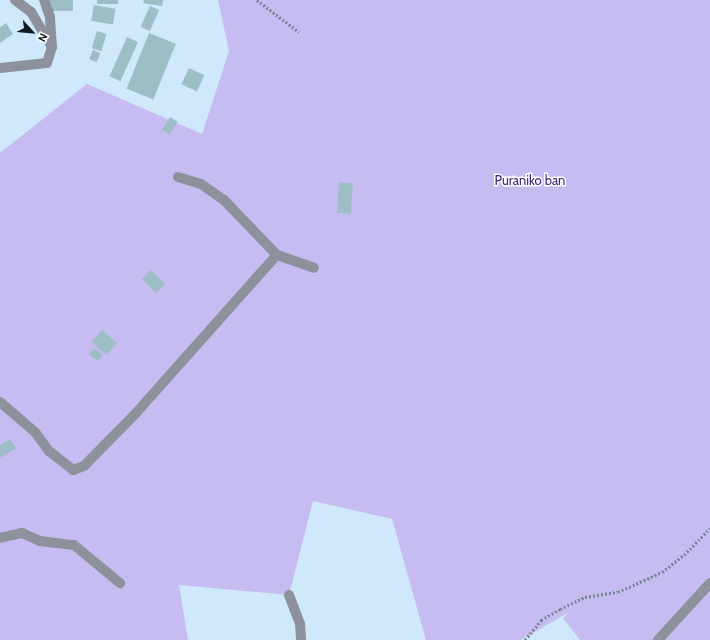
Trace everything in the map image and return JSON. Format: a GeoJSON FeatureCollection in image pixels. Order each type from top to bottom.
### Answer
{"type":"FeatureCollection","features":[{"type":"Feature","properties":{"kind":"street"},"geometry":{"type":"LineString","coordinates":[[15,0],[31,12],[52,47]]}},
{"type":"Feature","properties":{"kind":"street"},"geometry":{"type":"LineString","coordinates":[[0,68],[47,63],[52,47],[50,17],[44,0]]}},
{"type":"Feature","properties":{"kind":"street"},"geometry":{"type":"LineString","coordinates":[[178,177],[201,184],[224,200],[277,255],[314,268]]}},
{"type":"Feature","properties":{"kind":"street"},"geometry":{"type":"LineString","coordinates":[[0,402],[35,432],[49,451],[73,470],[84,466],[136,414],[277,255]]}},
{"type":"Feature","properties":{"kind":"street"},"geometry":{"type":"LineString","coordinates":[[0,538],[22,533],[40,540],[74,545],[120,583]]}},
{"type":"Feature","properties":{"kind":"street"},"geometry":{"type":"LineString","coordinates":[[658,640],[710,583]]}},
{"type":"Feature","properties":{"kind":"street"},"geometry":{"type":"LineString","coordinates":[[289,595],[300,624],[300,640]]}},
{"type":"Feature","properties":{"kind":"path"},"geometry":{"type":"LineString","coordinates":[[257,0],[299,32]]}},
{"type":"Feature","properties":{"kind":"path"},"geometry":{"type":"LineString","coordinates":[[525,640],[540,620],[560,609],[585,597],[618,592],[662,572],[684,555],[710,528]]}},
{"type":"Feature","properties":{"kind":"green space","name":"Puraniko ban"},"geometry":{"type":"Polygon","coordinates":[[[218,0],[710,0],[710,640],[580,640],[563,618],[571,611],[521,640],[426,640],[392,519],[313,501],[289,595],[179,585],[188,640],[0,640],[0,153],[87,84],[202,134],[229,51],[218,0]]]}},
{"type":"Feature","properties":{"kind":"building"},"geometry":{"type":"Polygon","coordinates":[[[50,0],[73,0],[73,11],[50,11],[50,0]]]}},
{"type":"Feature","properties":{"kind":"building"},"geometry":{"type":"Polygon","coordinates":[[[97,0],[118,0],[118,4],[97,4],[97,0]]]}},
{"type":"Feature","properties":{"kind":"building"},"geometry":{"type":"Polygon","coordinates":[[[144,0],[163,0],[162,6],[143,3],[144,0]]]}},
{"type":"Feature","properties":{"kind":"building"},"geometry":{"type":"Polygon","coordinates":[[[94,5],[116,9],[113,25],[91,21],[94,5]]]}},
{"type":"Feature","properties":{"kind":"building"},"geometry":{"type":"Polygon","coordinates":[[[150,6],[159,10],[150,31],[141,27],[150,6]]]}},
{"type":"Feature","properties":{"kind":"building"},"geometry":{"type":"Polygon","coordinates":[[[6,23],[13,34],[0,43],[0,27],[6,23]]]}},
{"type":"Feature","properties":{"kind":"building"},"geometry":{"type":"Polygon","coordinates":[[[97,31],[107,34],[101,51],[92,48],[97,31]]]}},
{"type":"Feature","properties":{"kind":"building"},"geometry":{"type":"Polygon","coordinates":[[[149,33],[176,44],[153,99],[127,89],[149,33]]]}},
{"type":"Feature","properties":{"kind":"building"},"geometry":{"type":"Polygon","coordinates":[[[127,37],[138,42],[120,81],[110,76],[127,37]]]}},
{"type":"Feature","properties":{"kind":"building"},"geometry":{"type":"Polygon","coordinates":[[[93,50],[100,53],[96,62],[89,59],[93,50]]]}},
{"type":"Feature","properties":{"kind":"building"},"geometry":{"type":"Polygon","coordinates":[[[189,68],[204,75],[197,91],[181,84],[189,68]]]}},
{"type":"Feature","properties":{"kind":"building"},"geometry":{"type":"Polygon","coordinates":[[[170,117],[178,122],[170,134],[162,130],[170,117]]]}},
{"type":"Feature","properties":{"kind":"building"},"geometry":{"type":"Polygon","coordinates":[[[339,182],[353,183],[351,214],[337,213],[339,182]]]}},
{"type":"Feature","properties":{"kind":"building"},"geometry":{"type":"Polygon","coordinates":[[[151,270],[165,284],[156,293],[142,279],[151,270]]]}},
{"type":"Feature","properties":{"kind":"building"},"geometry":{"type":"Polygon","coordinates":[[[102,330],[117,343],[107,355],[92,342],[102,330]]]}},
{"type":"Feature","properties":{"kind":"building"},"geometry":{"type":"Polygon","coordinates":[[[94,348],[103,355],[98,361],[89,354],[94,348]]]}},
{"type":"Feature","properties":{"kind":"building"},"geometry":{"type":"Polygon","coordinates":[[[10,439],[16,448],[0,458],[0,445],[10,439]]]}}]}
